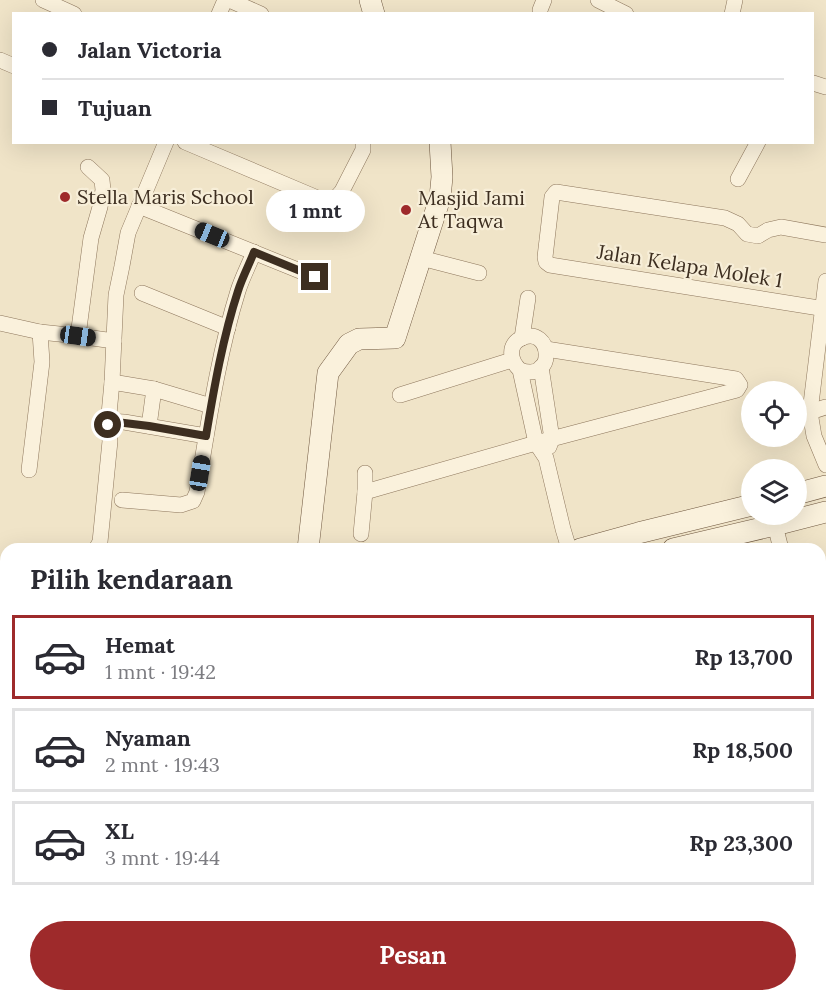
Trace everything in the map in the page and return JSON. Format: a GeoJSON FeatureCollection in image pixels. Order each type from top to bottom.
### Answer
{"type":"FeatureCollection","features":[{"type":"Feature","properties":{"kind":"street"},"geometry":{"type":"LineString","coordinates":[[43,0],[70,12]]}},
{"type":"Feature","properties":{"kind":"street"},"geometry":{"type":"LineString","coordinates":[[226,0],[256,12]]}},
{"type":"Feature","properties":{"kind":"street"},"geometry":{"type":"LineString","coordinates":[[598,0],[622,12]]}},
{"type":"Feature","properties":{"kind":"street"},"geometry":{"type":"LineString","coordinates":[[99,543],[110,441],[108,423],[116,295],[128,233],[165,144]]}},
{"type":"Feature","properties":{"kind":"street"},"geometry":{"type":"LineString","coordinates":[[190,144],[327,202],[332,202],[342,191],[363,150],[363,144]]}},
{"type":"Feature","properties":{"kind":"street"},"geometry":{"type":"LineString","coordinates":[[309,543],[328,373],[349,344],[359,339],[395,338],[440,198],[442,177],[440,144]]}},
{"type":"Feature","properties":{"kind":"street"},"geometry":{"type":"LineString","coordinates":[[738,179],[757,144]]}},
{"type":"Feature","properties":{"kind":"street"},"geometry":{"type":"LineString","coordinates":[[78,336],[91,238],[103,190],[102,180],[88,167]]}},
{"type":"Feature","properties":{"kind":"street","name":"Jalan Kelapa Molek 1"},"geometry":{"type":"LineString","coordinates":[[825,309],[550,265],[546,262],[545,257],[552,197],[556,192],[724,218],[738,224],[747,234],[758,236],[768,230],[781,227],[826,235]]}},
{"type":"Feature","properties":{"kind":"street"},"geometry":{"type":"LineString","coordinates":[[139,207],[315,277]]}},
{"type":"Feature","properties":{"kind":"street"},"geometry":{"type":"LineString","coordinates":[[122,500],[181,505],[193,501],[197,492],[211,406],[228,328],[238,290],[254,252]]}},
{"type":"Feature","properties":{"kind":"street"},"geometry":{"type":"LineString","coordinates":[[421,258],[479,273]]}},
{"type":"Feature","properties":{"kind":"street"},"geometry":{"type":"LineString","coordinates":[[826,281],[825,309],[810,412],[814,436],[826,465]]}},
{"type":"Feature","properties":{"kind":"street"},"geometry":{"type":"LineString","coordinates":[[142,292],[228,328]]}},
{"type":"Feature","properties":{"kind":"street"},"geometry":{"type":"LineString","coordinates":[[522,338],[528,297]]}},
{"type":"Feature","properties":{"kind":"street"},"geometry":{"type":"LineString","coordinates":[[0,323],[40,332],[114,341]]}},
{"type":"Feature","properties":{"kind":"street"},"geometry":{"type":"LineString","coordinates":[[29,470],[42,362],[40,332]]}},
{"type":"Feature","properties":{"kind":"street"},"geometry":{"type":"LineString","coordinates":[[400,395],[516,365],[531,372],[541,367],[546,359],[546,349],[542,342],[536,338],[522,338],[516,342],[511,353],[516,365],[536,443],[546,458],[567,543]]}},
{"type":"Feature","properties":{"kind":"street"},"geometry":{"type":"LineString","coordinates":[[365,492],[536,443],[737,390],[741,385],[736,380],[546,349]]}},
{"type":"Feature","properties":{"kind":"street"},"geometry":{"type":"LineString","coordinates":[[541,367],[552,439],[546,458]]}},
{"type":"Feature","properties":{"kind":"street"},"geometry":{"type":"LineString","coordinates":[[112,382],[154,389],[211,406]]}},
{"type":"Feature","properties":{"kind":"street"},"geometry":{"type":"LineString","coordinates":[[149,426],[154,389]]}},
{"type":"Feature","properties":{"kind":"street"},"geometry":{"type":"LineString","coordinates":[[810,412],[826,407]]}},
{"type":"Feature","properties":{"kind":"street"},"geometry":{"type":"LineString","coordinates":[[108,423],[149,426],[206,436]]}},
{"type":"Feature","properties":{"kind":"street"},"geometry":{"type":"LineString","coordinates":[[361,534],[365,473]]}},
{"type":"Feature","properties":{"kind":"street"},"geometry":{"type":"LineString","coordinates":[[807,491],[826,486]]}},
{"type":"Feature","properties":{"kind":"street"},"geometry":{"type":"LineString","coordinates":[[602,543],[741,508]]}},
{"type":"Feature","properties":{"kind":"street"},"geometry":{"type":"LineString","coordinates":[[807,517],[826,512]]}},
{"type":"Feature","properties":{"kind":"street"},"geometry":{"type":"LineString","coordinates":[[699,543],[776,525],[780,543]]}},
{"type":"Feature","properties":{"kind":"place","name":"Stella Maris School"},"geometry":{"type":"Point","coordinates":[65,197]}},
{"type":"Feature","properties":{"kind":"place","name":"Masjid Jami At Taqwa"},"geometry":{"type":"Point","coordinates":[406,210]}},
{"type":"Feature","properties":{"kind":"route"},"geometry":{"type":"LineString","coordinates":[[108,425],[108,421],[124,422],[206,436],[238,290],[254,252],[315,277]]}}]}
